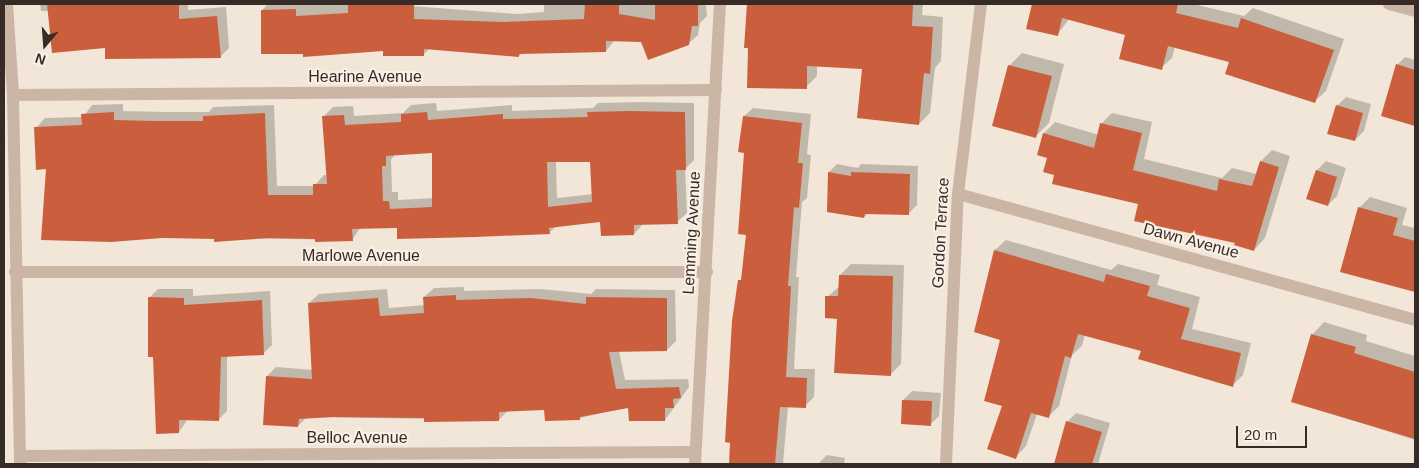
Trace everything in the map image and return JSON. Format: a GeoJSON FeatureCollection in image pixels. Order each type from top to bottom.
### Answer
{"type":"FeatureCollection","features":[{"type":"Feature","properties":{"kind":"street","name":"Lemming Avenue"},"geometry":{"type":"LineString","coordinates":[[695,458],[707,272],[720,4]]}},
{"type":"Feature","properties":{"kind":"street","name":"Gordon Terrace"},"geometry":{"type":"LineString","coordinates":[[946,464],[958,194],[981,4]]}},
{"type":"Feature","properties":{"kind":"street"},"geometry":{"type":"LineString","coordinates":[[1389,4],[1415,12]]}},
{"type":"Feature","properties":{"kind":"street"},"geometry":{"type":"LineString","coordinates":[[6,9],[14,95],[15,272],[20,460]]}},
{"type":"Feature","properties":{"kind":"street","name":"Hearine Avenue"},"geometry":{"type":"LineString","coordinates":[[14,95],[716,90]]}},
{"type":"Feature","properties":{"kind":"street","name":"Dawn Avenue"},"geometry":{"type":"LineString","coordinates":[[958,194],[1415,320]]}},
{"type":"Feature","properties":{"kind":"street","name":"Marlowe Avenue"},"geometry":{"type":"LineString","coordinates":[[15,272],[707,272]]}},
{"type":"Feature","properties":{"kind":"street","name":"Belloc Avenue"},"geometry":{"type":"LineString","coordinates":[[20,460],[695,458]]}},
{"type":"Feature","properties":{"kind":"building"},"geometry":{"type":"Polygon","coordinates":[[[47,4],[179,4],[179,19],[217,16],[221,58],[105,59],[105,48],[52,53],[47,4]]]}},
{"type":"Feature","properties":{"kind":"building"},"geometry":{"type":"Polygon","coordinates":[[[414,4],[414,19],[503,22],[584,19],[585,4],[619,4],[619,14],[655,20],[655,4],[698,4],[698,26],[692,26],[689,45],[648,60],[641,42],[606,41],[606,52],[519,54],[519,57],[424,49],[424,56],[383,56],[383,51],[303,57],[303,54],[261,54],[261,10],[296,9],[296,16],[348,13],[348,5],[414,4]]]}},
{"type":"Feature","properties":{"kind":"building"},"geometry":{"type":"Polygon","coordinates":[[[747,4],[913,4],[912,26],[933,27],[930,74],[924,73],[919,125],[857,118],[862,69],[807,66],[807,89],[747,88],[748,48],[744,48],[747,4]]]}},
{"type":"Feature","properties":{"kind":"building"},"geometry":{"type":"Polygon","coordinates":[[[1032,4],[1178,4],[1176,13],[1238,28],[1241,18],[1334,50],[1315,103],[1225,74],[1229,62],[1168,46],[1162,70],[1119,59],[1125,35],[1062,18],[1058,36],[1026,29],[1032,4]]]}},
{"type":"Feature","properties":{"kind":"building"},"geometry":{"type":"Polygon","coordinates":[[[1396,64],[1415,70],[1415,126],[1381,116],[1396,64]]]}},
{"type":"Feature","properties":{"kind":"building"},"geometry":{"type":"Polygon","coordinates":[[[1008,65],[1052,76],[1036,138],[992,126],[1008,65]]]}},
{"type":"Feature","properties":{"kind":"building"},"geometry":{"type":"Polygon","coordinates":[[[1336,105],[1363,113],[1355,141],[1327,134],[1336,105]]]}},
{"type":"Feature","properties":{"kind":"building"},"geometry":{"type":"Polygon","coordinates":[[[114,112],[114,120],[203,121],[203,116],[265,113],[268,195],[313,195],[313,184],[327,184],[322,116],[344,115],[345,125],[401,122],[401,114],[427,112],[428,120],[503,114],[503,119],[588,117],[587,112],[685,112],[686,170],[676,170],[678,224],[634,225],[634,235],[601,236],[600,222],[549,228],[550,234],[475,237],[397,239],[397,228],[352,229],[353,241],[315,242],[315,239],[269,238],[214,242],[214,239],[162,238],[111,242],[41,240],[46,169],[36,170],[34,127],[82,125],[81,114],[114,112]],[[432,153],[386,156],[386,166],[382,166],[383,201],[389,201],[390,209],[432,207],[432,153]],[[547,162],[548,207],[592,202],[590,162],[547,162]]]}},
{"type":"Feature","properties":{"kind":"building"},"geometry":{"type":"Polygon","coordinates":[[[743,116],[802,123],[798,163],[803,163],[799,208],[794,207],[788,286],[791,286],[786,377],[807,378],[806,408],[780,407],[775,464],[729,464],[730,443],[725,442],[732,321],[738,280],[741,280],[746,235],[738,234],[744,153],[738,152],[743,116]]]}},
{"type":"Feature","properties":{"kind":"building"},"geometry":{"type":"Polygon","coordinates":[[[1100,123],[1142,133],[1133,170],[1217,191],[1219,179],[1252,186],[1260,161],[1279,167],[1254,251],[1234,245],[1235,243],[1134,221],[1138,204],[1052,184],[1054,175],[1043,172],[1047,158],[1037,155],[1043,133],[1094,148],[1100,123]]]}},
{"type":"Feature","properties":{"kind":"building"},"geometry":{"type":"Polygon","coordinates":[[[1316,170],[1337,177],[1328,206],[1306,199],[1316,170]]]}},
{"type":"Feature","properties":{"kind":"building"},"geometry":{"type":"Polygon","coordinates":[[[828,172],[851,176],[851,172],[910,174],[909,215],[865,214],[864,218],[827,212],[828,172]]]}},
{"type":"Feature","properties":{"kind":"building"},"geometry":{"type":"Polygon","coordinates":[[[1358,207],[1398,218],[1393,235],[1415,241],[1415,292],[1340,272],[1358,207]]]}},
{"type":"Feature","properties":{"kind":"building"},"geometry":{"type":"Polygon","coordinates":[[[994,250],[1104,282],[1106,274],[1150,286],[1147,296],[1190,308],[1181,339],[1241,353],[1233,387],[1138,359],[1141,351],[1078,334],[1071,358],[1065,356],[1049,418],[1031,413],[1016,459],[987,449],[1002,406],[984,401],[1000,340],[974,332],[994,250]]]}},
{"type":"Feature","properties":{"kind":"building"},"geometry":{"type":"Polygon","coordinates":[[[839,275],[893,276],[891,376],[834,373],[837,319],[825,318],[825,296],[838,296],[839,275]]]}},
{"type":"Feature","properties":{"kind":"building"},"geometry":{"type":"Polygon","coordinates":[[[456,295],[456,300],[531,298],[586,304],[586,297],[667,298],[667,351],[609,352],[616,389],[679,387],[681,398],[673,399],[674,408],[665,408],[665,421],[629,421],[628,408],[580,417],[580,420],[545,421],[544,410],[499,412],[499,421],[424,422],[424,418],[333,417],[299,419],[298,427],[263,425],[266,376],[312,379],[308,303],[378,298],[380,316],[424,313],[423,297],[456,295]]]}},
{"type":"Feature","properties":{"kind":"building"},"geometry":{"type":"Polygon","coordinates":[[[148,297],[184,298],[184,305],[262,300],[264,355],[221,357],[219,421],[179,420],[179,433],[156,434],[153,357],[148,357],[148,297]]]}},
{"type":"Feature","properties":{"kind":"building"},"geometry":{"type":"Polygon","coordinates":[[[1311,334],[1356,347],[1354,353],[1415,372],[1415,439],[1291,402],[1311,334]]]}},
{"type":"Feature","properties":{"kind":"building"},"geometry":{"type":"Polygon","coordinates":[[[902,400],[932,401],[931,426],[901,424],[902,400]]]}},
{"type":"Feature","properties":{"kind":"building"},"geometry":{"type":"Polygon","coordinates":[[[1066,421],[1102,432],[1092,464],[1054,464],[1066,421]]]}}]}
